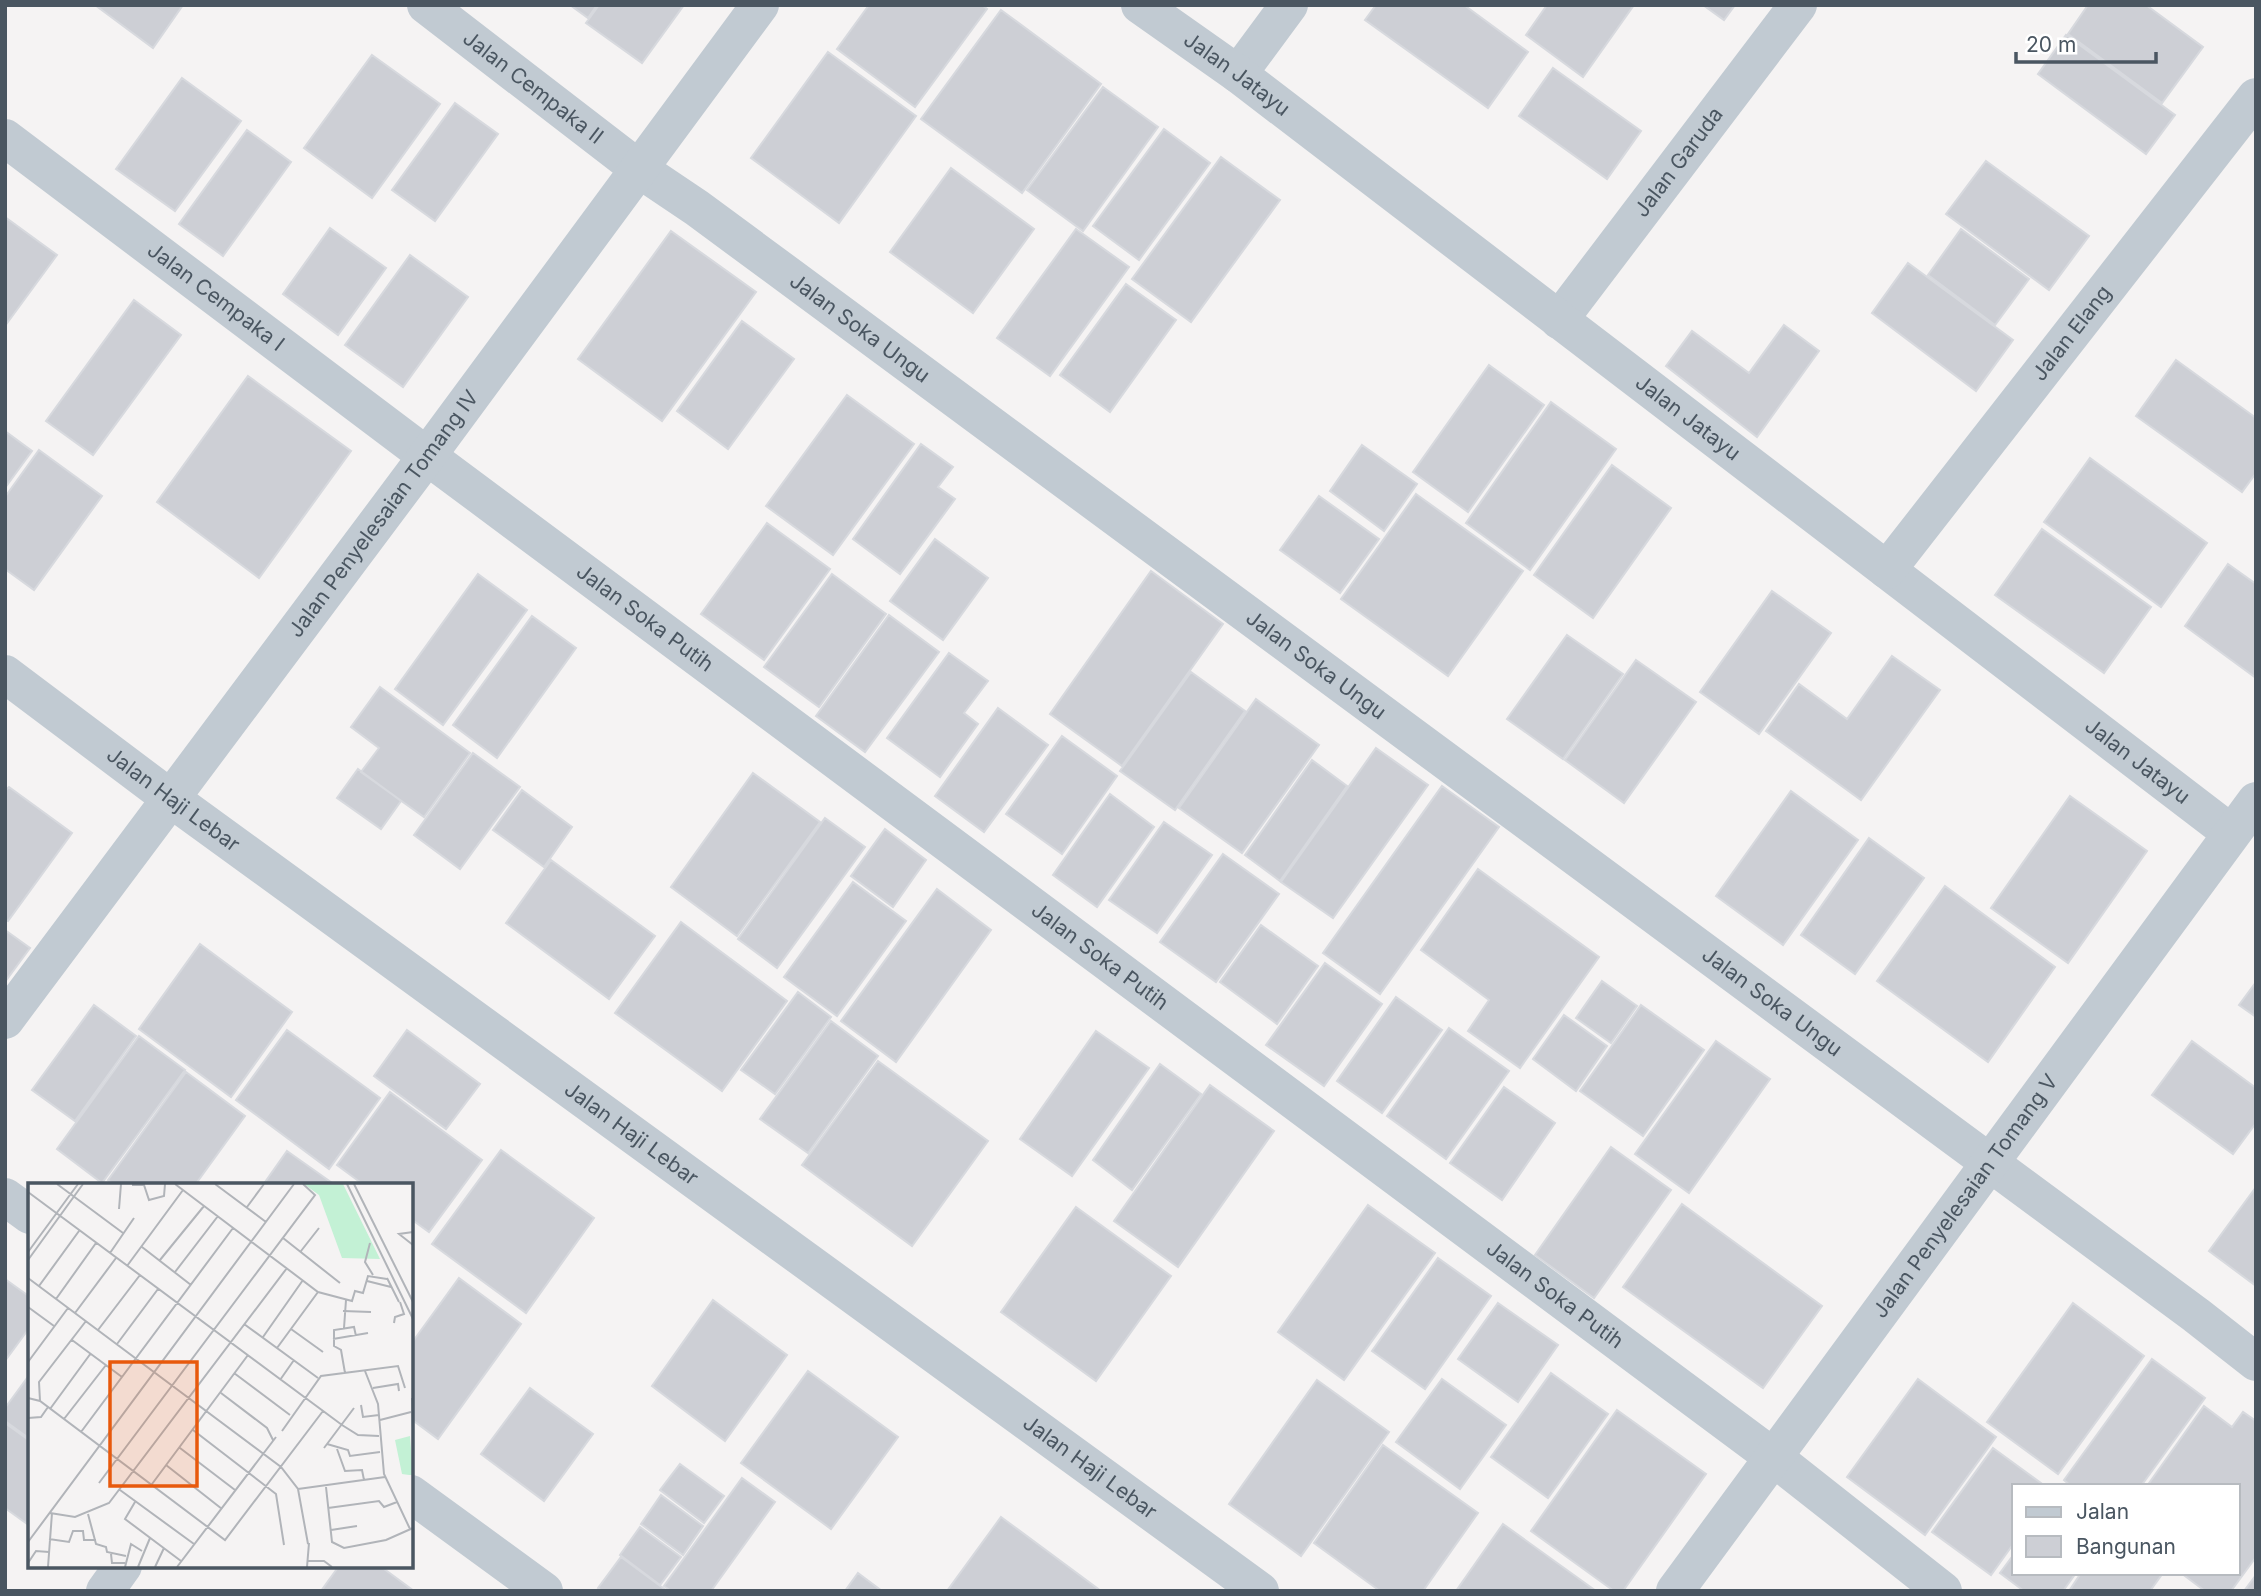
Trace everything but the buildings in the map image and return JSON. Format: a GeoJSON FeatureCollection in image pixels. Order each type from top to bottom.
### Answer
{"type":"FeatureCollection","features":[{"type":"Feature","properties":{"kind":"street","name":"Jalan Cempaka II"},"geometry":{"type":"LineString","coordinates":[[426,5],[639,169]]}},
{"type":"Feature","properties":{"kind":"street","name":"Jalan Penyelesaian Tomang IV"},"geometry":{"type":"LineString","coordinates":[[5,1020],[760,5]]}},
{"type":"Feature","properties":{"kind":"street","name":"Jalan Jatayu"},"geometry":{"type":"LineString","coordinates":[[1140,5],[1238,74],[2231,833]]}},
{"type":"Feature","properties":{"kind":"street"},"geometry":{"type":"LineString","coordinates":[[1238,74],[1289,5]]}},
{"type":"Feature","properties":{"kind":"street","name":"Jalan Garuda"},"geometry":{"type":"LineString","coordinates":[[1559,320],[1798,5]]}},
{"type":"Feature","properties":{"kind":"street","name":"Jalan Elang"},"geometry":{"type":"LineString","coordinates":[[1887,570],[2256,97]]}},
{"type":"Feature","properties":{"kind":"street","name":"Jalan Cempaka I"},"geometry":{"type":"LineString","coordinates":[[5,138],[427,456]]}},
{"type":"Feature","properties":{"kind":"street","name":"Jalan Soka Ungu"},"geometry":{"type":"LineString","coordinates":[[639,169],[719,225],[2256,1362]]}},
{"type":"Feature","properties":{"kind":"street","name":"Jalan Soka Putih"},"geometry":{"type":"LineString","coordinates":[[427,456],[1773,1457],[1943,1591]]}},
{"type":"Feature","properties":{"kind":"street","name":"Jalan Haji Lebar"},"geometry":{"type":"LineString","coordinates":[[5,674],[170,798],[1260,1591]]}},
{"type":"Feature","properties":{"kind":"street","name":"Jalan Penyelesaian Tomang V"},"geometry":{"type":"LineString","coordinates":[[1675,1591],[2256,801]]}},
{"type":"Feature","properties":{"kind":"street"},"geometry":{"type":"LineString","coordinates":[[5,1197],[28,1214]]}},
{"type":"Feature","properties":{"kind":"street"},"geometry":{"type":"LineString","coordinates":[[413,1495],[544,1591]]}},
{"type":"Feature","properties":{"kind":"street"},"geometry":{"type":"LineString","coordinates":[[105,1591],[122,1568]]}}]}
